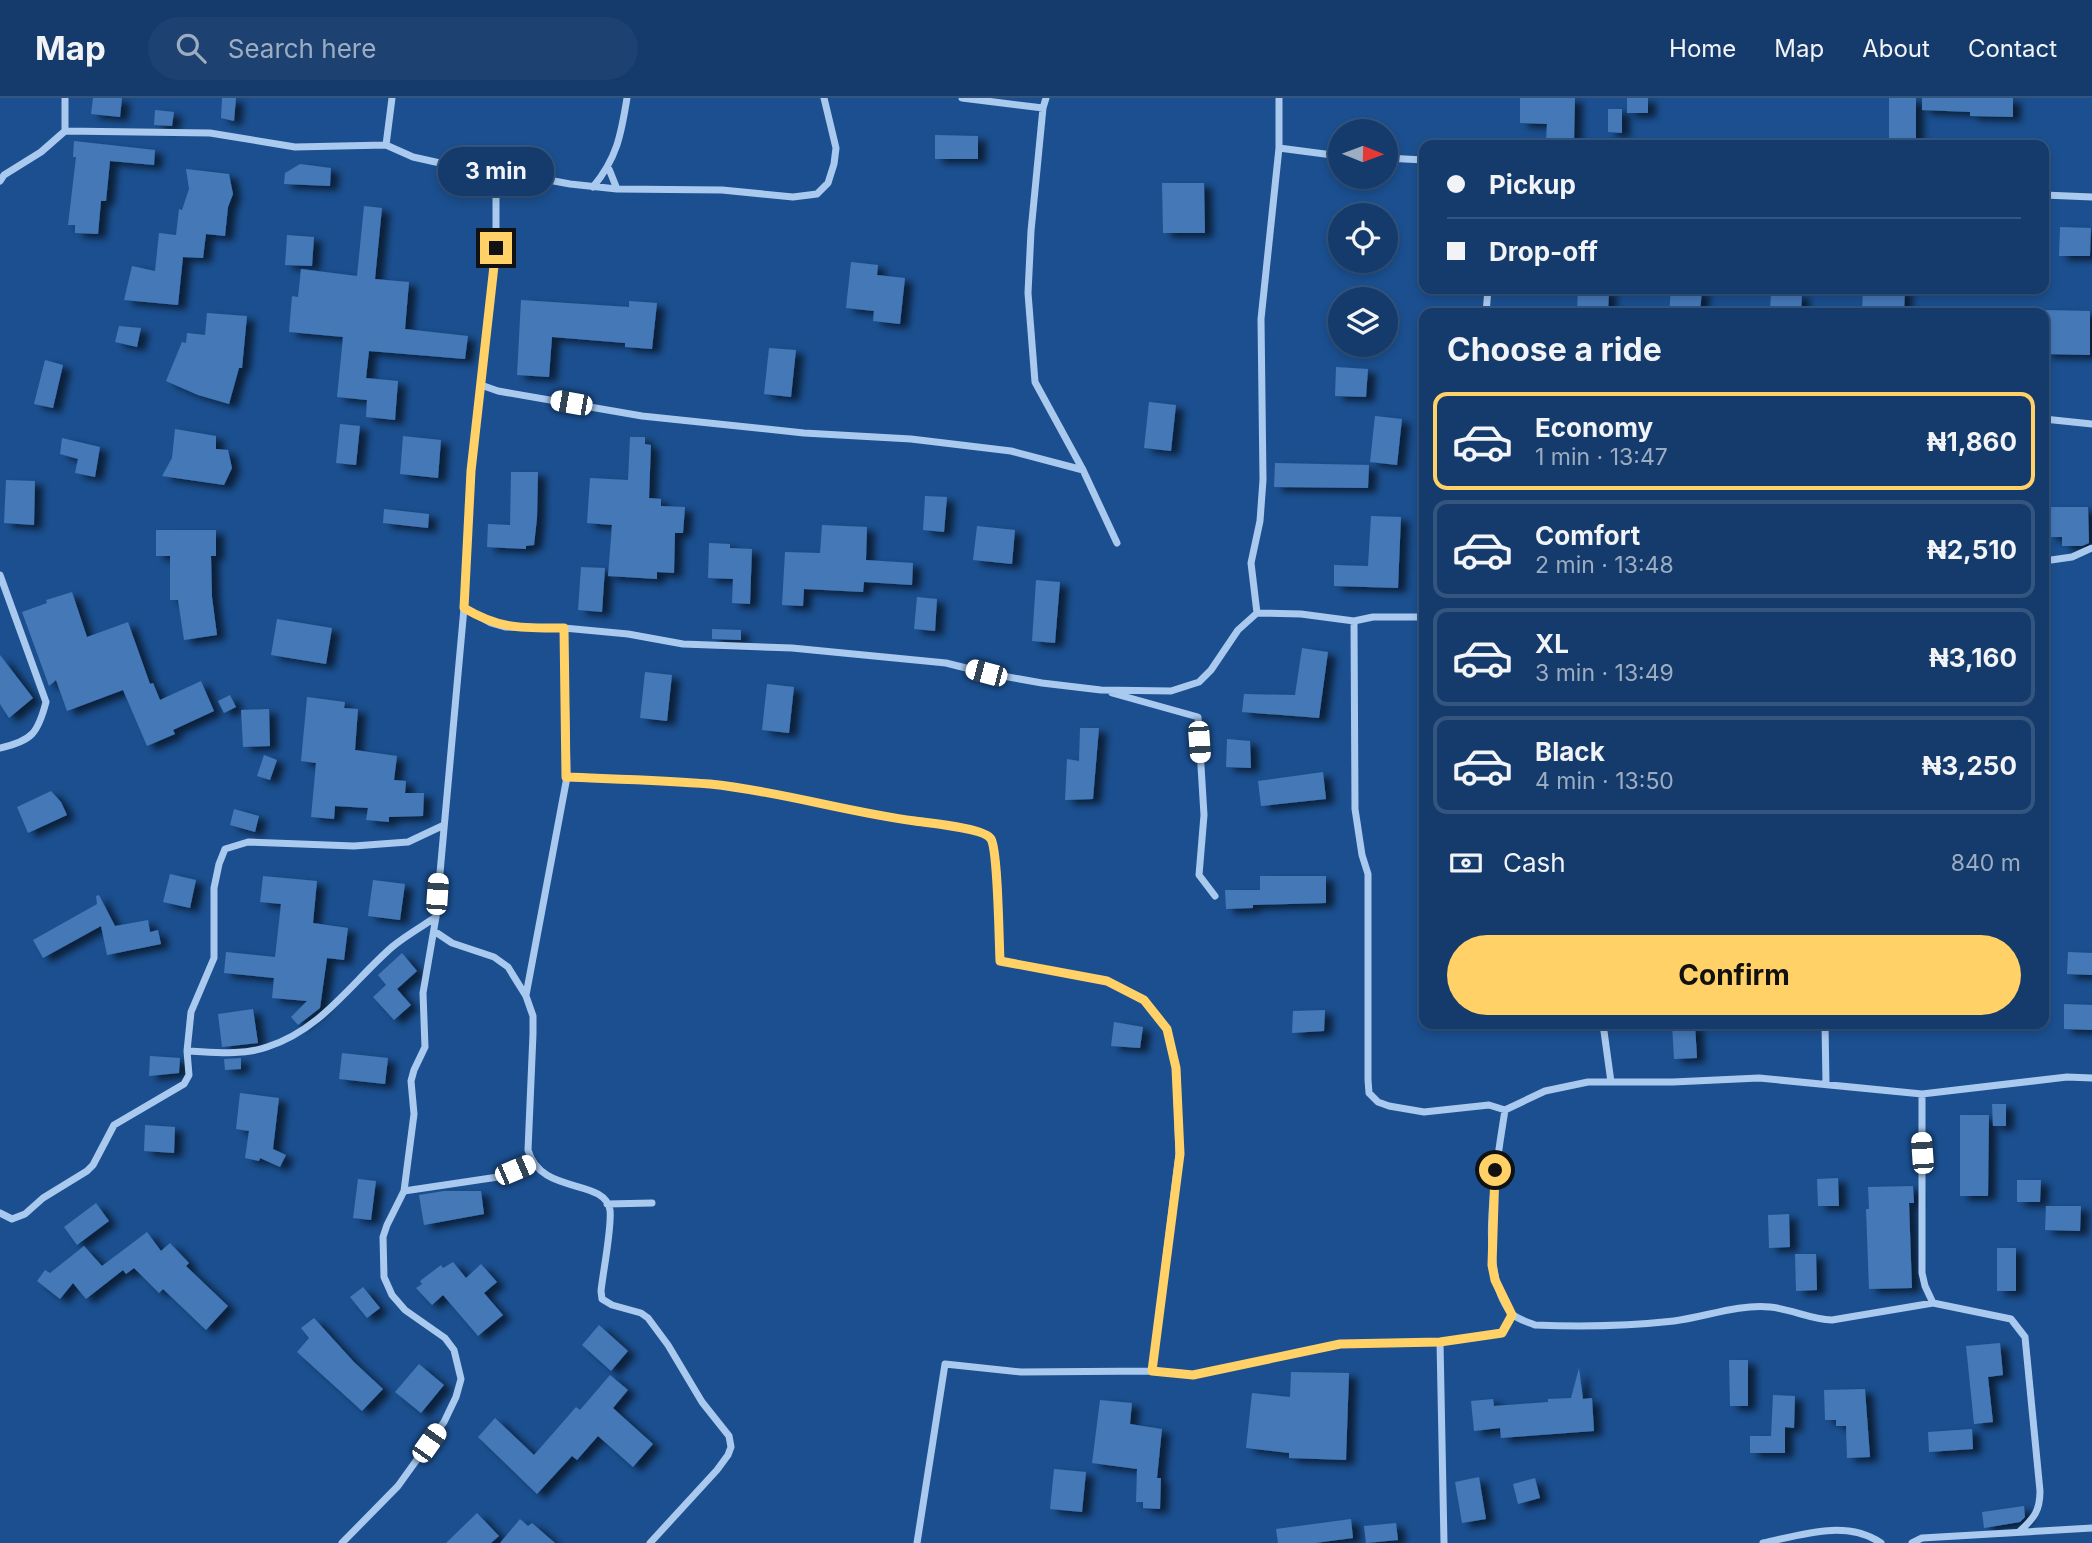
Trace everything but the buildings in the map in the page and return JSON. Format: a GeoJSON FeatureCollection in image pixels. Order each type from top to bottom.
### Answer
{"type":"FeatureCollection","features":[{"type":"Feature","properties":{"kind":"street"},"geometry":{"type":"LineString","coordinates":[[65,98],[65,131]]}},
{"type":"Feature","properties":{"kind":"street"},"geometry":{"type":"LineString","coordinates":[[386,145],[392,98]]}},
{"type":"Feature","properties":{"kind":"street"},"geometry":{"type":"LineString","coordinates":[[593,187],[609,169],[623,124],[627,98]]}},
{"type":"Feature","properties":{"kind":"street"},"geometry":{"type":"LineString","coordinates":[[0,181],[4,175],[41,152],[65,131],[210,133],[296,147],[386,145],[413,157],[467,169],[511,173],[617,190],[722,190],[793,197],[817,194],[828,183],[834,164],[835,148],[824,98]]}},
{"type":"Feature","properties":{"kind":"street"},"geometry":{"type":"LineString","coordinates":[[962,98],[1043,108]]}},
{"type":"Feature","properties":{"kind":"street"},"geometry":{"type":"LineString","coordinates":[[1046,98],[1031,231],[1028,293],[1035,382],[1083,470],[1118,543]]}},
{"type":"Feature","properties":{"kind":"street"},"geometry":{"type":"LineString","coordinates":[[1257,613],[1251,563],[1260,521],[1263,480],[1261,319],[1279,148],[1279,98]]}},
{"type":"Feature","properties":{"kind":"street"},"geometry":{"type":"LineString","coordinates":[[1279,148],[1328,154]]}},
{"type":"Feature","properties":{"kind":"street"},"geometry":{"type":"LineString","coordinates":[[1398,159],[1419,160]]}},
{"type":"Feature","properties":{"kind":"street"},"geometry":{"type":"LineString","coordinates":[[467,169],[496,196]]}},
{"type":"Feature","properties":{"kind":"street"},"geometry":{"type":"LineString","coordinates":[[609,169],[617,190]]}},
{"type":"Feature","properties":{"kind":"street"},"geometry":{"type":"LineString","coordinates":[[342,1543],[398,1486],[444,1422],[461,1379],[454,1350],[445,1338],[405,1310],[392,1295],[384,1278],[383,1237],[404,1191],[414,1114],[411,1081],[425,1047],[423,993],[436,917],[442,826],[464,608],[471,471],[496,248],[496,196],[511,173]]}},
{"type":"Feature","properties":{"kind":"street"},"geometry":{"type":"LineString","coordinates":[[2049,195],[2092,197]]}},
{"type":"Feature","properties":{"kind":"street"},"geometry":{"type":"LineString","coordinates":[[481,385],[498,391],[642,416],[804,433],[911,439],[1011,451],[1083,470]]}},
{"type":"Feature","properties":{"kind":"street"},"geometry":{"type":"LineString","coordinates":[[2049,420],[2092,424]]}},
{"type":"Feature","properties":{"kind":"street"},"geometry":{"type":"LineString","coordinates":[[2049,560],[2072,557],[2092,548]]}},
{"type":"Feature","properties":{"kind":"street"},"geometry":{"type":"LineString","coordinates":[[0,576],[46,702],[41,722],[35,732],[23,742],[0,748]]}},
{"type":"Feature","properties":{"kind":"street"},"geometry":{"type":"LineString","coordinates":[[464,608],[491,623],[505,627],[564,628],[628,634],[683,644],[792,648],[946,663],[1042,683],[1101,690],[1171,691],[1199,682],[1211,670],[1238,630],[1257,613],[1301,614],[1354,621],[1373,617],[1419,617]]}},
{"type":"Feature","properties":{"kind":"street"},"geometry":{"type":"LineString","coordinates":[[1354,621],[1355,809],[1362,855],[1368,874],[1369,1093],[1378,1102],[1424,1112],[1489,1105],[1505,1110],[1545,1091],[1588,1082],[1759,1078],[1922,1094],[2067,1077],[2092,1078]]}},
{"type":"Feature","properties":{"kind":"street"},"geometry":{"type":"LineString","coordinates":[[526,996],[566,777],[564,628]]}},
{"type":"Feature","properties":{"kind":"street"},"geometry":{"type":"LineString","coordinates":[[1101,690],[1198,717],[1204,815],[1199,874],[1214,897]]}},
{"type":"Feature","properties":{"kind":"street"},"geometry":{"type":"LineString","coordinates":[[566,777],[710,784],[773,793],[876,816],[958,827],[988,835],[992,840],[1000,961],[1107,981],[1144,1000],[1167,1029],[1176,1068],[1180,1154],[1152,1371]]}},
{"type":"Feature","properties":{"kind":"street"},"geometry":{"type":"LineString","coordinates":[[0,1213],[12,1219],[19,1217],[43,1198],[87,1171],[93,1165],[114,1125],[184,1084],[189,1074],[187,1051],[191,1012],[214,958],[214,888],[225,849],[248,842],[354,846],[408,842],[442,826]]}},
{"type":"Feature","properties":{"kind":"street"},"geometry":{"type":"LineString","coordinates":[[187,1051],[233,1053],[266,1048],[289,1037],[311,1025],[331,1008],[393,946],[436,917]]}},
{"type":"Feature","properties":{"kind":"street"},"geometry":{"type":"LineString","coordinates":[[434,931],[452,943],[494,957],[508,967],[526,996],[533,1016],[528,1128],[528,1150],[532,1162],[539,1172],[552,1179],[594,1192],[607,1204],[610,1212],[602,1299],[648,1318],[668,1345],[702,1402],[729,1436],[731,1447],[717,1470],[650,1543]]}},
{"type":"Feature","properties":{"kind":"street"},"geometry":{"type":"LineString","coordinates":[[1604,1029],[1611,1082]]}},
{"type":"Feature","properties":{"kind":"street"},"geometry":{"type":"LineString","coordinates":[[1825,1029],[1826,1084]]}},
{"type":"Feature","properties":{"kind":"street"},"geometry":{"type":"LineString","coordinates":[[1922,1094],[1922,1273],[1924,1286],[1933,1303]]}},
{"type":"Feature","properties":{"kind":"street"},"geometry":{"type":"LineString","coordinates":[[1505,1110],[1495,1170],[1492,1265],[1495,1280],[1512,1315],[1535,1325],[1589,1327],[1677,1321],[1748,1308],[1770,1307],[1816,1319],[1832,1320],[1933,1303],[2011,1319],[2025,1337],[2040,1507],[2035,1517],[2021,1531]]}},
{"type":"Feature","properties":{"kind":"street"},"geometry":{"type":"LineString","coordinates":[[404,1191],[498,1177],[532,1162]]}},
{"type":"Feature","properties":{"kind":"street"},"geometry":{"type":"LineString","coordinates":[[607,1204],[652,1203]]}},
{"type":"Feature","properties":{"kind":"street"},"geometry":{"type":"LineString","coordinates":[[917,1543],[945,1364],[1021,1372],[1152,1371],[1193,1375],[1340,1344],[1440,1342],[1502,1333],[1512,1315]]}},
{"type":"Feature","properties":{"kind":"street"},"geometry":{"type":"LineString","coordinates":[[1440,1342],[1444,1543]]}},
{"type":"Feature","properties":{"kind":"street"},"geometry":{"type":"LineString","coordinates":[[1912,1543],[1922,1538],[2092,1528]]}},
{"type":"Feature","properties":{"kind":"street"},"geometry":{"type":"LineString","coordinates":[[1763,1543],[1826,1530],[1854,1530],[1881,1543]]}},
{"type":"Feature","properties":{"kind":"route"},"geometry":{"type":"LineString","coordinates":[[496,248],[471,471],[464,608],[491,623],[505,627],[564,628],[566,777],[710,784],[773,793],[876,816],[958,827],[988,835],[992,840],[995,859],[1000,961],[1107,981],[1144,1000],[1167,1029],[1176,1068],[1180,1154],[1152,1371],[1193,1375],[1340,1344],[1440,1342],[1502,1333],[1512,1315],[1495,1280],[1492,1265],[1495,1170]]}}]}
